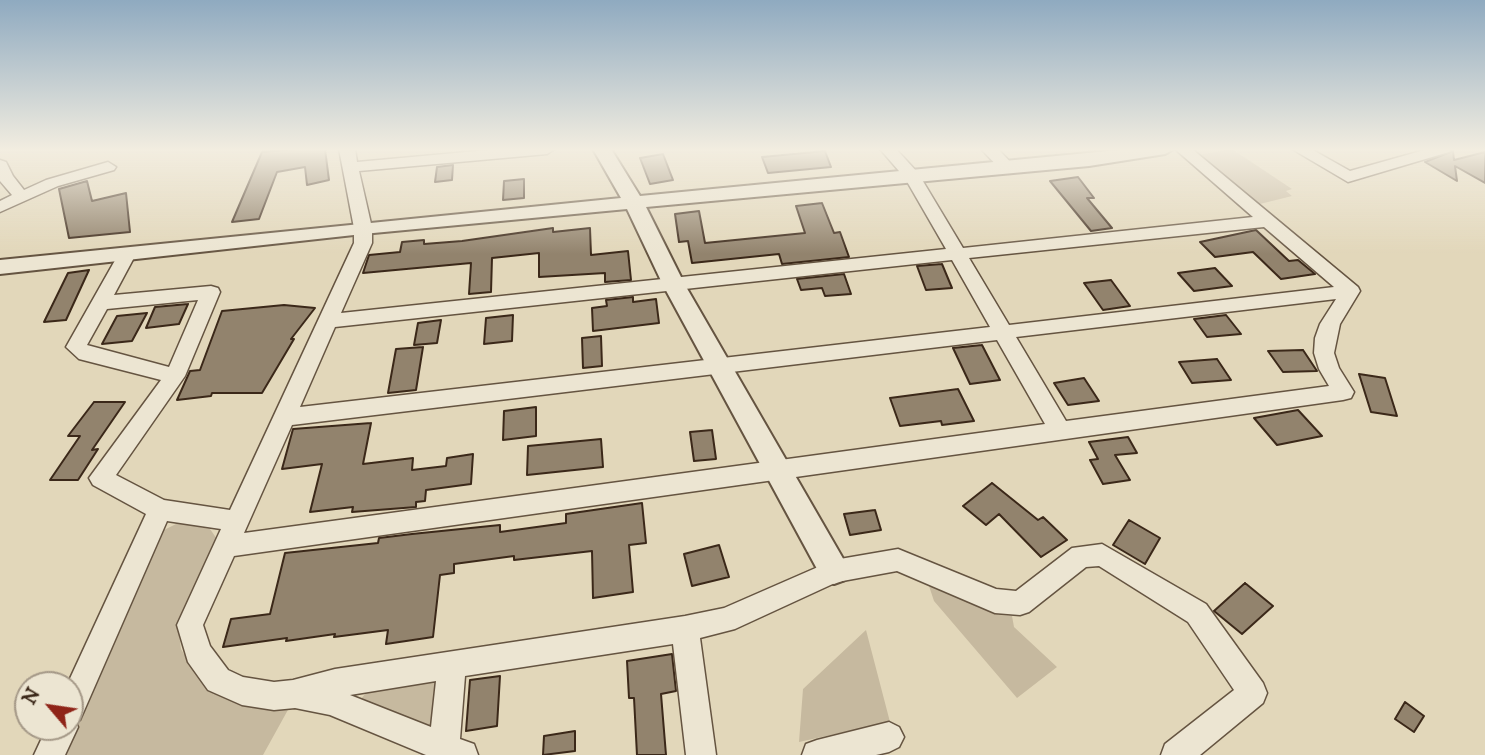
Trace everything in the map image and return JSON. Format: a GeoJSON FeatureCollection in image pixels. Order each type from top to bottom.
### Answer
{"type":"FeatureCollection","features":[{"type":"Feature","properties":{"kind":"street"},"geometry":{"type":"LineString","coordinates":[[11,184],[21,196]]}},
{"type":"Feature","properties":{"kind":"street"},"geometry":{"type":"LineString","coordinates":[[0,207],[49,184]]}},
{"type":"Feature","properties":{"kind":"street"},"geometry":{"type":"LineString","coordinates":[[354,184],[363,228],[363,243],[190,625],[198,653],[218,680],[242,691],[274,696],[293,694],[335,683],[685,629],[726,620],[834,571],[898,559],[995,601],[1020,603],[1081,556],[1102,555],[1197,613],[1253,693],[1175,755]]}},
{"type":"Feature","properties":{"kind":"street"},"geometry":{"type":"LineString","coordinates":[[622,184],[674,285],[834,571]]}},
{"type":"Feature","properties":{"kind":"street"},"geometry":{"type":"LineString","coordinates":[[0,267],[128,251],[830,184]]}},
{"type":"Feature","properties":{"kind":"street"},"geometry":{"type":"LineString","coordinates":[[917,184],[1060,430]]}},
{"type":"Feature","properties":{"kind":"street"},"geometry":{"type":"LineString","coordinates":[[1224,184],[1351,291]]}},
{"type":"Feature","properties":{"kind":"street"},"geometry":{"type":"LineString","coordinates":[[328,321],[1267,221]]}},
{"type":"Feature","properties":{"kind":"street"},"geometry":{"type":"LineString","coordinates":[[128,251],[76,347],[86,354],[175,376]]}},
{"type":"Feature","properties":{"kind":"street"},"geometry":{"type":"LineString","coordinates":[[285,417],[1351,291]]}},
{"type":"Feature","properties":{"kind":"street"},"geometry":{"type":"LineString","coordinates":[[227,546],[1343,393],[1329,369],[1324,352],[1325,338],[1330,324],[1351,291]]}},
{"type":"Feature","properties":{"kind":"street"},"geometry":{"type":"LineString","coordinates":[[100,303],[211,292],[175,376],[101,478],[160,510],[236,522]]}},
{"type":"Feature","properties":{"kind":"street"},"geometry":{"type":"LineString","coordinates":[[84,679],[160,510]]}},
{"type":"Feature","properties":{"kind":"street"},"geometry":{"type":"LineString","coordinates":[[685,629],[701,755]]}},
{"type":"Feature","properties":{"kind":"street"},"geometry":{"type":"LineString","coordinates":[[293,694],[330,701],[453,751],[452,666]]}},
{"type":"Feature","properties":{"kind":"street"},"geometry":{"type":"LineString","coordinates":[[817,755],[889,737]]}},
{"type":"Feature","properties":{"kind":"shaded area"},"geometry":{"type":"Polygon","coordinates":[[[1231,184],[1285,184],[1292,189],[1286,191],[1292,196],[1256,205],[1231,184]]]}},
{"type":"Feature","properties":{"kind":"shaded area"},"geometry":{"type":"Polygon","coordinates":[[[178,523],[210,529],[219,542],[178,626],[181,649],[206,687],[220,695],[238,703],[289,708],[263,755],[59,755],[65,741],[84,741],[84,699],[158,533],[178,523]]]}},
{"type":"Feature","properties":{"kind":"shaded area"},"geometry":{"type":"Polygon","coordinates":[[[929,586],[1000,615],[1012,616],[1014,627],[1057,667],[1017,698],[934,601],[929,586]]]}},
{"type":"Feature","properties":{"kind":"shaded area"},"geometry":{"type":"Polygon","coordinates":[[[866,630],[890,722],[799,742],[803,689],[866,630]]]}},
{"type":"Feature","properties":{"kind":"shaded area"},"geometry":{"type":"Polygon","coordinates":[[[429,678],[440,686],[435,731],[361,699],[370,688],[429,678]]]}},
{"type":"Feature","properties":{"kind":"building"},"geometry":{"type":"Polygon","coordinates":[[[88,184],[92,201],[126,193],[130,232],[69,238],[59,189],[88,184]]]}},
{"type":"Feature","properties":{"kind":"building"},"geometry":{"type":"Polygon","coordinates":[[[248,184],[272,184],[259,219],[232,222],[248,184]]]}},
{"type":"Feature","properties":{"kind":"building"},"geometry":{"type":"Polygon","coordinates":[[[504,184],[524,184],[524,198],[503,200],[504,184]]]}},
{"type":"Feature","properties":{"kind":"building"},"geometry":{"type":"Polygon","coordinates":[[[1053,184],[1084,184],[1094,198],[1087,198],[1112,228],[1091,231],[1053,184]]]}},
{"type":"Feature","properties":{"kind":"building"},"geometry":{"type":"Polygon","coordinates":[[[822,203],[834,233],[840,232],[849,257],[782,264],[779,254],[692,263],[688,241],[679,242],[675,214],[699,211],[705,243],[805,233],[796,206],[822,203]]]}},
{"type":"Feature","properties":{"kind":"building"},"geometry":{"type":"Polygon","coordinates":[[[553,228],[553,232],[590,228],[591,255],[628,251],[631,280],[605,282],[605,273],[539,277],[539,253],[492,258],[491,292],[469,294],[471,263],[363,273],[369,255],[400,252],[402,242],[424,240],[424,244],[462,241],[553,228]]]}},
{"type":"Feature","properties":{"kind":"building"},"geometry":{"type":"Polygon","coordinates":[[[1256,230],[1289,261],[1298,260],[1315,274],[1281,279],[1253,252],[1215,257],[1200,242],[1256,230]]]}},
{"type":"Feature","properties":{"kind":"building"},"geometry":{"type":"Polygon","coordinates":[[[942,264],[952,288],[926,290],[917,266],[942,264]]]}},
{"type":"Feature","properties":{"kind":"building"},"geometry":{"type":"Polygon","coordinates":[[[1215,268],[1232,286],[1194,291],[1178,273],[1215,268]]]}},
{"type":"Feature","properties":{"kind":"building"},"geometry":{"type":"Polygon","coordinates":[[[89,270],[66,320],[44,322],[68,273],[89,270]]]}},
{"type":"Feature","properties":{"kind":"building"},"geometry":{"type":"Polygon","coordinates":[[[844,274],[851,294],[825,296],[822,288],[801,290],[797,279],[844,274]]]}},
{"type":"Feature","properties":{"kind":"building"},"geometry":{"type":"Polygon","coordinates":[[[1111,280],[1130,306],[1103,310],[1084,283],[1111,280]]]}},
{"type":"Feature","properties":{"kind":"building"},"geometry":{"type":"Polygon","coordinates":[[[633,297],[633,302],[656,299],[659,323],[593,331],[592,308],[607,306],[606,300],[633,297]]]}},
{"type":"Feature","properties":{"kind":"building"},"geometry":{"type":"Polygon","coordinates":[[[188,304],[179,324],[146,328],[155,307],[188,304]]]}},
{"type":"Feature","properties":{"kind":"building"},"geometry":{"type":"Polygon","coordinates":[[[284,305],[315,308],[291,339],[294,339],[262,393],[212,393],[211,396],[177,400],[190,371],[200,370],[222,311],[284,305]]]}},
{"type":"Feature","properties":{"kind":"building"},"geometry":{"type":"Polygon","coordinates":[[[147,313],[132,341],[102,344],[117,316],[147,313]]]}},
{"type":"Feature","properties":{"kind":"building"},"geometry":{"type":"Polygon","coordinates":[[[513,315],[512,341],[484,344],[486,318],[513,315]]]}},
{"type":"Feature","properties":{"kind":"building"},"geometry":{"type":"Polygon","coordinates":[[[1226,315],[1241,334],[1207,337],[1194,319],[1226,315]]]}},
{"type":"Feature","properties":{"kind":"building"},"geometry":{"type":"Polygon","coordinates":[[[441,320],[437,343],[414,345],[418,323],[441,320]]]}},
{"type":"Feature","properties":{"kind":"building"},"geometry":{"type":"Polygon","coordinates":[[[601,336],[602,366],[583,368],[582,338],[601,336]]]}},
{"type":"Feature","properties":{"kind":"building"},"geometry":{"type":"Polygon","coordinates":[[[982,345],[1000,380],[970,384],[953,348],[982,345]]]}},
{"type":"Feature","properties":{"kind":"building"},"geometry":{"type":"Polygon","coordinates":[[[423,347],[416,390],[388,393],[396,349],[423,347]]]}},
{"type":"Feature","properties":{"kind":"building"},"geometry":{"type":"Polygon","coordinates":[[[1303,350],[1317,371],[1283,372],[1268,351],[1303,350]]]}},
{"type":"Feature","properties":{"kind":"building"},"geometry":{"type":"Polygon","coordinates":[[[1217,359],[1231,380],[1192,383],[1179,362],[1217,359]]]}},
{"type":"Feature","properties":{"kind":"building"},"geometry":{"type":"Polygon","coordinates":[[[1359,374],[1385,378],[1397,416],[1371,412],[1359,374]]]}},
{"type":"Feature","properties":{"kind":"building"},"geometry":{"type":"Polygon","coordinates":[[[1084,378],[1099,401],[1068,405],[1054,383],[1084,378]]]}},
{"type":"Feature","properties":{"kind":"building"},"geometry":{"type":"Polygon","coordinates":[[[958,389],[974,421],[942,425],[941,421],[900,426],[890,398],[958,389]]]}},
{"type":"Feature","properties":{"kind":"building"},"geometry":{"type":"Polygon","coordinates":[[[94,402],[125,402],[92,450],[98,449],[78,480],[50,480],[80,436],[68,436],[94,402]]]}},
{"type":"Feature","properties":{"kind":"building"},"geometry":{"type":"Polygon","coordinates":[[[536,407],[536,436],[503,440],[504,411],[536,407]]]}},
{"type":"Feature","properties":{"kind":"building"},"geometry":{"type":"Polygon","coordinates":[[[1298,410],[1322,436],[1277,445],[1254,418],[1298,410]]]}},
{"type":"Feature","properties":{"kind":"building"},"geometry":{"type":"Polygon","coordinates":[[[371,423],[363,464],[413,458],[412,470],[446,466],[447,458],[473,454],[471,484],[426,490],[425,501],[416,502],[416,507],[352,512],[353,507],[310,512],[322,464],[282,469],[293,429],[371,423]]]}},
{"type":"Feature","properties":{"kind":"building"},"geometry":{"type":"Polygon","coordinates":[[[712,430],[716,459],[694,461],[690,432],[712,430]]]}},
{"type":"Feature","properties":{"kind":"building"},"geometry":{"type":"Polygon","coordinates":[[[1128,437],[1137,453],[1115,455],[1130,480],[1103,484],[1090,460],[1098,459],[1089,442],[1128,437]]]}},
{"type":"Feature","properties":{"kind":"building"},"geometry":{"type":"Polygon","coordinates":[[[601,439],[603,467],[527,475],[528,446],[601,439]]]}},
{"type":"Feature","properties":{"kind":"building"},"geometry":{"type":"Polygon","coordinates":[[[992,483],[1038,520],[1043,517],[1067,540],[1041,557],[999,514],[986,525],[963,506],[992,483]]]}},
{"type":"Feature","properties":{"kind":"building"},"geometry":{"type":"Polygon","coordinates":[[[642,503],[646,543],[629,545],[633,592],[593,598],[592,551],[514,560],[514,556],[454,564],[454,573],[440,575],[433,637],[386,644],[388,630],[286,641],[287,638],[223,647],[231,619],[270,614],[285,553],[378,543],[379,538],[412,534],[500,525],[500,532],[566,523],[566,514],[642,503]]]}},
{"type":"Feature","properties":{"kind":"building"},"geometry":{"type":"Polygon","coordinates":[[[875,510],[881,530],[850,535],[844,514],[875,510]]]}},
{"type":"Feature","properties":{"kind":"building"},"geometry":{"type":"Polygon","coordinates":[[[1129,520],[1160,538],[1145,564],[1113,545],[1129,520]]]}},
{"type":"Feature","properties":{"kind":"building"},"geometry":{"type":"Polygon","coordinates":[[[719,545],[729,577],[692,586],[684,554],[719,545]]]}},
{"type":"Feature","properties":{"kind":"building"},"geometry":{"type":"Polygon","coordinates":[[[1245,583],[1273,606],[1242,634],[1214,611],[1245,583]]]}},
{"type":"Feature","properties":{"kind":"building"},"geometry":{"type":"Polygon","coordinates":[[[672,654],[676,691],[661,694],[666,755],[637,755],[634,698],[629,698],[627,661],[672,654]]]}},
{"type":"Feature","properties":{"kind":"building"},"geometry":{"type":"Polygon","coordinates":[[[500,676],[497,726],[466,731],[470,680],[500,676]]]}},
{"type":"Feature","properties":{"kind":"building"},"geometry":{"type":"Polygon","coordinates":[[[1405,702],[1424,716],[1414,732],[1395,719],[1405,702]]]}},
{"type":"Feature","properties":{"kind":"building"},"geometry":{"type":"Polygon","coordinates":[[[575,731],[575,751],[543,755],[544,736],[575,731]]]}}]}
